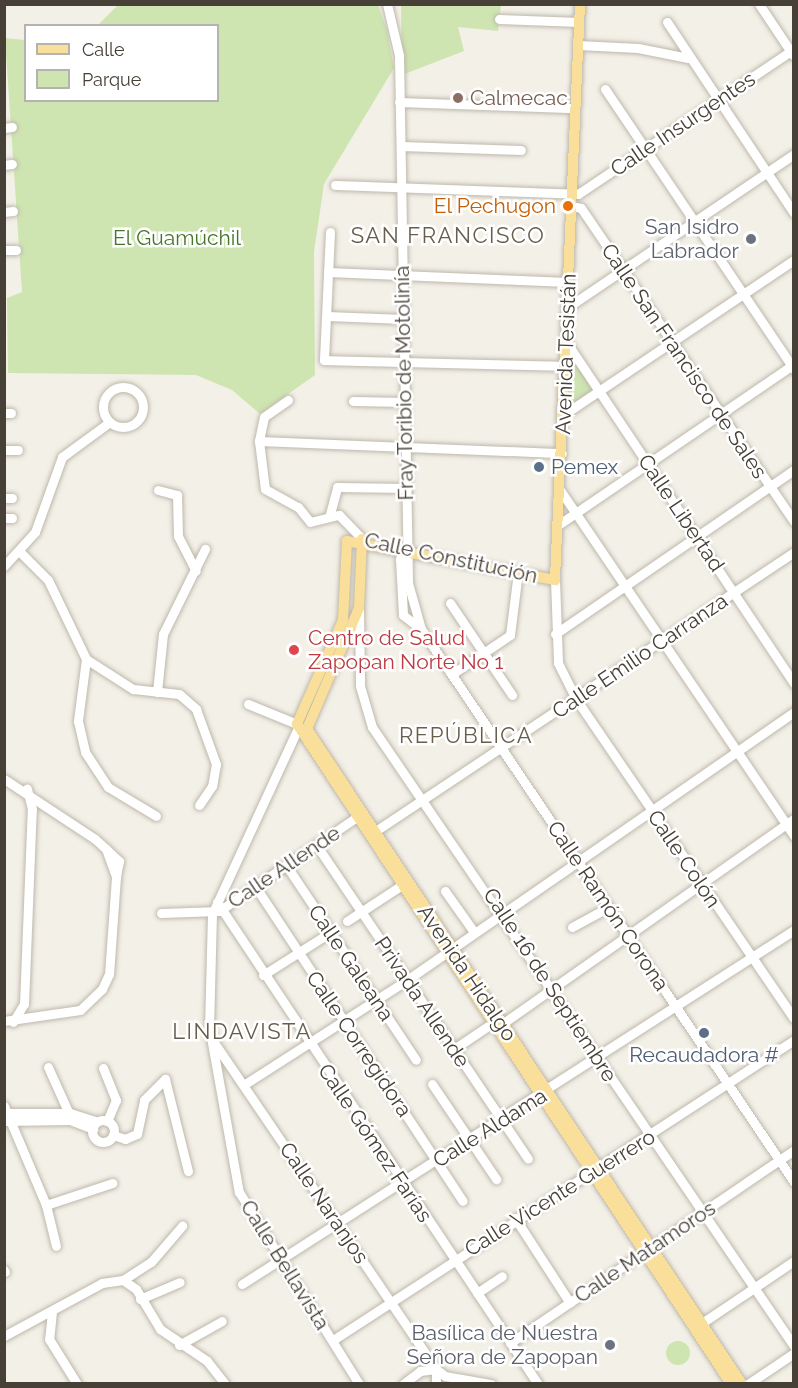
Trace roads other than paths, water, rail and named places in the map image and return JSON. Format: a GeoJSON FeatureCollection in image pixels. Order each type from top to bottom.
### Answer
{"type":"FeatureCollection","features":[{"type":"Feature","properties":{"kind":"main road","name":"Avenida Tesistán"},"geometry":{"type":"LineString","coordinates":[[555,580],[580,4]]}},
{"type":"Feature","properties":{"kind":"main road","name":"Calle Constitución"},"geometry":{"type":"LineString","coordinates":[[347,541],[362,539],[555,580]]}},
{"type":"Feature","properties":{"kind":"main road","name":"Avenida Hidalgo"},"geometry":{"type":"LineString","coordinates":[[362,539],[359,608],[307,720],[324,764],[354,819],[370,835],[399,886],[447,951]]}},
{"type":"Feature","properties":{"kind":"main road"},"geometry":{"type":"LineString","coordinates":[[297,726],[343,620],[347,541]]}},
{"type":"Feature","properties":{"kind":"main road","name":"Avenida Hidalgo"},"geometry":{"type":"LineString","coordinates":[[297,726],[495,1026],[698,1326],[731,1383]]}},
{"type":"Feature","properties":{"kind":"main road","name":"Avenida Hidalgo"},"geometry":{"type":"LineString","coordinates":[[698,1326],[742,1383]]}},
{"type":"Feature","properties":{"kind":"street","name":"Fray Toribio de Motolinía"},"geometry":{"type":"LineString","coordinates":[[387,4],[399,55],[406,548]]}},
{"type":"Feature","properties":{"kind":"street"},"geometry":{"type":"LineString","coordinates":[[759,4],[792,52]]}},
{"type":"Feature","properties":{"kind":"street"},"geometry":{"type":"LineString","coordinates":[[499,19],[579,22]]}},
{"type":"Feature","properties":{"kind":"street"},"geometry":{"type":"LineString","coordinates":[[667,22],[688,58],[794,213]]}},
{"type":"Feature","properties":{"kind":"street"},"geometry":{"type":"LineString","coordinates":[[578,45],[688,58]]}},
{"type":"Feature","properties":{"kind":"street","name":"Calle Insurgentes"},"geometry":{"type":"LineString","coordinates":[[571,200],[792,52]]}},
{"type":"Feature","properties":{"kind":"street"},"geometry":{"type":"LineString","coordinates":[[558,525],[647,462],[793,366],[605,89]]}},
{"type":"Feature","properties":{"kind":"street"},"geometry":{"type":"LineString","coordinates":[[399,102],[575,108]]}},
{"type":"Feature","properties":{"kind":"street"},"geometry":{"type":"LineString","coordinates":[[401,146],[521,150]]}},
{"type":"Feature","properties":{"kind":"street"},"geometry":{"type":"LineString","coordinates":[[568,307],[794,154]]}},
{"type":"Feature","properties":{"kind":"street"},"geometry":{"type":"LineString","coordinates":[[335,185],[571,200]]}},
{"type":"Feature","properties":{"kind":"street","name":"Calle San Francisco de Sales"},"geometry":{"type":"LineString","coordinates":[[571,200],[581,208],[794,522]]}},
{"type":"Feature","properties":{"kind":"street"},"geometry":{"type":"LineString","coordinates":[[330,232],[324,360],[565,366]]}},
{"type":"Feature","properties":{"kind":"street"},"geometry":{"type":"LineString","coordinates":[[4,250],[16,250]]}},
{"type":"Feature","properties":{"kind":"street"},"geometry":{"type":"LineString","coordinates":[[563,415],[794,260]]}},
{"type":"Feature","properties":{"kind":"street"},"geometry":{"type":"LineString","coordinates":[[328,272],[568,282]]}},
{"type":"Feature","properties":{"kind":"street"},"geometry":{"type":"LineString","coordinates":[[327,316],[404,319]]}},
{"type":"Feature","properties":{"kind":"street","name":"Calle Libertad"},"geometry":{"type":"LineString","coordinates":[[567,343],[794,684]]}},
{"type":"Feature","properties":{"kind":"street"},"geometry":{"type":"LineString","coordinates":[[4,566],[21,553],[40,519],[62,457],[107,424],[126,426],[138,419],[143,407],[139,390],[125,386],[110,396],[102,415],[107,424]]}},
{"type":"Feature","properties":{"kind":"street"},"geometry":{"type":"LineString","coordinates":[[288,400],[273,405],[264,417],[260,441],[265,489],[298,507],[316,524],[330,514],[337,487],[406,488]]}},
{"type":"Feature","properties":{"kind":"street"},"geometry":{"type":"LineString","coordinates":[[353,401],[405,402]]}},
{"type":"Feature","properties":{"kind":"street"},"geometry":{"type":"LineString","coordinates":[[260,441],[562,453]]}},
{"type":"Feature","properties":{"kind":"street"},"geometry":{"type":"LineString","coordinates":[[4,450],[18,450]]}},
{"type":"Feature","properties":{"kind":"street"},"geometry":{"type":"LineString","coordinates":[[555,634],[794,470]]}},
{"type":"Feature","properties":{"kind":"street"},"geometry":{"type":"LineString","coordinates":[[158,490],[177,495],[178,536],[196,571]]}},
{"type":"Feature","properties":{"kind":"street"},"geometry":{"type":"LineString","coordinates":[[560,490],[736,750],[790,821],[794,836]]}},
{"type":"Feature","properties":{"kind":"street"},"geometry":{"type":"LineString","coordinates":[[330,514],[347,523],[362,539]]}},
{"type":"Feature","properties":{"kind":"street"},"geometry":{"type":"LineString","coordinates":[[347,523],[347,541]]}},
{"type":"Feature","properties":{"kind":"street","name":"Calle Ramón Corona"},"geometry":{"type":"LineString","coordinates":[[406,548],[408,583],[421,630],[794,1182]]}},
{"type":"Feature","properties":{"kind":"street"},"geometry":{"type":"LineString","coordinates":[[157,692],[163,634],[205,549]]}},
{"type":"Feature","properties":{"kind":"street","name":"Calle Emilio Carranza"},"geometry":{"type":"LineString","coordinates":[[370,835],[794,552]]}},
{"type":"Feature","properties":{"kind":"street"},"geometry":{"type":"LineString","coordinates":[[21,553],[48,580],[86,659],[134,689],[157,692],[190,702],[212,746],[216,775],[199,805]]}},
{"type":"Feature","properties":{"kind":"street"},"geometry":{"type":"LineString","coordinates":[[452,674],[510,635],[518,572]]}},
{"type":"Feature","properties":{"kind":"street","name":"Avenida Tesistán"},"geometry":{"type":"LineString","coordinates":[[555,580],[555,634],[558,663],[576,699]]}},
{"type":"Feature","properties":{"kind":"street"},"geometry":{"type":"LineString","coordinates":[[450,603],[512,695]]}},
{"type":"Feature","properties":{"kind":"street","name":"Calle 16 de Septiembre"},"geometry":{"type":"LineString","coordinates":[[359,608],[360,686],[366,716],[425,798],[502,912],[550,990],[794,1346]]}},
{"type":"Feature","properties":{"kind":"street"},"geometry":{"type":"LineString","coordinates":[[86,659],[78,721],[85,752],[108,787],[156,816]]}},
{"type":"Feature","properties":{"kind":"street","name":"Calle Colón"},"geometry":{"type":"LineString","coordinates":[[576,699],[794,1018]]}},
{"type":"Feature","properties":{"kind":"street"},"geometry":{"type":"LineString","coordinates":[[248,704],[297,726]]}},
{"type":"Feature","properties":{"kind":"street"},"geometry":{"type":"LineString","coordinates":[[245,1084],[407,980],[650,808],[794,712]]}},
{"type":"Feature","properties":{"kind":"street","name":"Calle Bellavista"},"geometry":{"type":"LineString","coordinates":[[297,726],[218,900],[211,1038],[239,1192],[359,1383]]}},
{"type":"Feature","properties":{"kind":"street"},"geometry":{"type":"LineString","coordinates":[[4,779],[27,789],[119,861],[109,974],[102,989],[80,1010],[39,1019],[9,1021]]}},
{"type":"Feature","properties":{"kind":"street"},"geometry":{"type":"LineString","coordinates":[[9,1021],[24,1004],[31,821],[27,789]]}},
{"type":"Feature","properties":{"kind":"street"},"geometry":{"type":"LineString","coordinates":[[31,821],[51,809]]}},
{"type":"Feature","properties":{"kind":"street","name":"Calle Allende"},"geometry":{"type":"LineString","coordinates":[[216,912],[354,819]]}},
{"type":"Feature","properties":{"kind":"street"},"geometry":{"type":"LineString","coordinates":[[454,1049],[495,1026],[550,990],[790,821]]}},
{"type":"Feature","properties":{"kind":"street","name":"Privada Allende"},"geometry":{"type":"LineString","coordinates":[[317,846],[528,1160]]}},
{"type":"Feature","properties":{"kind":"street","name":"Calle Galeana"},"geometry":{"type":"LineString","coordinates":[[286,865],[324,921],[333,930],[342,948],[416,1060]]}},
{"type":"Feature","properties":{"kind":"street","name":"Calle Corregidora"},"geometry":{"type":"LineString","coordinates":[[255,886],[463,1201]]}},
{"type":"Feature","properties":{"kind":"street"},"geometry":{"type":"LineString","coordinates":[[346,921],[399,886]]}},
{"type":"Feature","properties":{"kind":"street"},"geometry":{"type":"LineString","coordinates":[[446,891],[474,932]]}},
{"type":"Feature","properties":{"kind":"street"},"geometry":{"type":"LineString","coordinates":[[572,927],[609,907]]}},
{"type":"Feature","properties":{"kind":"street"},"geometry":{"type":"LineString","coordinates":[[160,913],[216,912]]}},
{"type":"Feature","properties":{"kind":"street","name":"Calle Gómez Farías"},"geometry":{"type":"LineString","coordinates":[[216,912],[263,975],[538,1383]]}},
{"type":"Feature","properties":{"kind":"street"},"geometry":{"type":"LineString","coordinates":[[263,975],[333,930]]}},
{"type":"Feature","properties":{"kind":"street","name":"Calle Aldama"},"geometry":{"type":"LineString","coordinates":[[242,1284],[598,1060],[794,930]]}},
{"type":"Feature","properties":{"kind":"street"},"geometry":{"type":"LineString","coordinates":[[24,1004],[39,1019]]}},
{"type":"Feature","properties":{"kind":"street","name":"Calle Naranjos"},"geometry":{"type":"LineString","coordinates":[[211,1038],[245,1084],[436,1369]]}},
{"type":"Feature","properties":{"kind":"street","name":"Calle Vicente Guerrero"},"geometry":{"type":"LineString","coordinates":[[333,1340],[515,1218],[594,1172],[794,1040]]}},
{"type":"Feature","properties":{"kind":"street"},"geometry":{"type":"LineString","coordinates":[[48,1067],[70,1116]]}},
{"type":"Feature","properties":{"kind":"street"},"geometry":{"type":"LineString","coordinates":[[103,1068],[116,1100],[107,1121],[113,1135]]}},
{"type":"Feature","properties":{"kind":"street"},"geometry":{"type":"LineString","coordinates":[[95,1125],[100,1141],[113,1135],[124,1139],[137,1134],[144,1100],[165,1079],[188,1171]]}},
{"type":"Feature","properties":{"kind":"street"},"geometry":{"type":"LineString","coordinates":[[432,1084],[496,1179]]}},
{"type":"Feature","properties":{"kind":"street"},"geometry":{"type":"LineString","coordinates":[[56,1246],[46,1205],[7,1114],[70,1116],[95,1125],[107,1121]]}},
{"type":"Feature","properties":{"kind":"street","name":"Calle Matamoros"},"geometry":{"type":"LineString","coordinates":[[510,1343],[794,1150]]}},
{"type":"Feature","properties":{"kind":"street"},"geometry":{"type":"LineString","coordinates":[[46,1205],[112,1183]]}},
{"type":"Feature","properties":{"kind":"street"},"geometry":{"type":"LineString","coordinates":[[515,1218],[570,1303]]}},
{"type":"Feature","properties":{"kind":"street"},"geometry":{"type":"LineString","coordinates":[[4,1336],[108,1281],[123,1280],[152,1262],[182,1226]]}},
{"type":"Feature","properties":{"kind":"street"},"geometry":{"type":"LineString","coordinates":[[698,1326],[794,1261]]}},
{"type":"Feature","properties":{"kind":"street"},"geometry":{"type":"LineString","coordinates":[[477,1293],[502,1276]]}},
{"type":"Feature","properties":{"kind":"street"},"geometry":{"type":"LineString","coordinates":[[123,1280],[140,1299],[159,1329],[179,1345],[207,1361],[225,1383]]}},
{"type":"Feature","properties":{"kind":"street"},"geometry":{"type":"LineString","coordinates":[[140,1299],[180,1282]]}},
{"type":"Feature","properties":{"kind":"street"},"geometry":{"type":"LineString","coordinates":[[48,1335],[52,1312]]}},
{"type":"Feature","properties":{"kind":"street"},"geometry":{"type":"LineString","coordinates":[[179,1345],[222,1322]]}},
{"type":"Feature","properties":{"kind":"street"},"geometry":{"type":"LineString","coordinates":[[24,1326],[48,1335],[77,1383]]}},
{"type":"Feature","properties":{"kind":"street"},"geometry":{"type":"LineString","coordinates":[[748,1383],[794,1353]]}},
{"type":"Feature","properties":{"kind":"street"},"geometry":{"type":"LineString","coordinates":[[403,1383],[420,1371],[436,1369],[445,1376],[491,1383]]}},
{"type":"Feature","properties":{"kind":"street"},"geometry":{"type":"LineString","coordinates":[[436,1369],[436,1383]]}},
{"type":"Feature","properties":{"kind":"place","name":"Calmecac"},"geometry":{"type":"Point","coordinates":[458,98]}},
{"type":"Feature","properties":{"kind":"place","name":"El Pechugon"},"geometry":{"type":"Point","coordinates":[568,206]}},
{"type":"Feature","properties":{"kind":"place","name":"San Isidro Labrador"},"geometry":{"type":"Point","coordinates":[751,239]}},
{"type":"Feature","properties":{"kind":"place","name":"Pemex"},"geometry":{"type":"Point","coordinates":[539,467]}},
{"type":"Feature","properties":{"kind":"place","name":"Centro de Salud Zapopan Norte No 1"},"geometry":{"type":"Point","coordinates":[294,650]}},
{"type":"Feature","properties":{"kind":"place","name":"Recaudadora #"},"geometry":{"type":"Point","coordinates":[704,1033]}},
{"type":"Feature","properties":{"kind":"place","name":"Basílica de Nuestra Señora de Zapopan"},"geometry":{"type":"Point","coordinates":[610,1345]}},
{"type":"Feature","properties":{"kind":"district","name":"SAN FRANCISCO"},"geometry":{"type":"Point","coordinates":[448,236]}},
{"type":"Feature","properties":{"kind":"district","name":"REPÚBLICA"},"geometry":{"type":"Point","coordinates":[466,736]}},
{"type":"Feature","properties":{"kind":"district","name":"LINDAVISTA"},"geometry":{"type":"Point","coordinates":[242,1032]}},
{"type":"Feature","properties":{"kind":"park label","name":"El Guamúchil"},"geometry":{"type":"Point","coordinates":[177,238]}}]}
